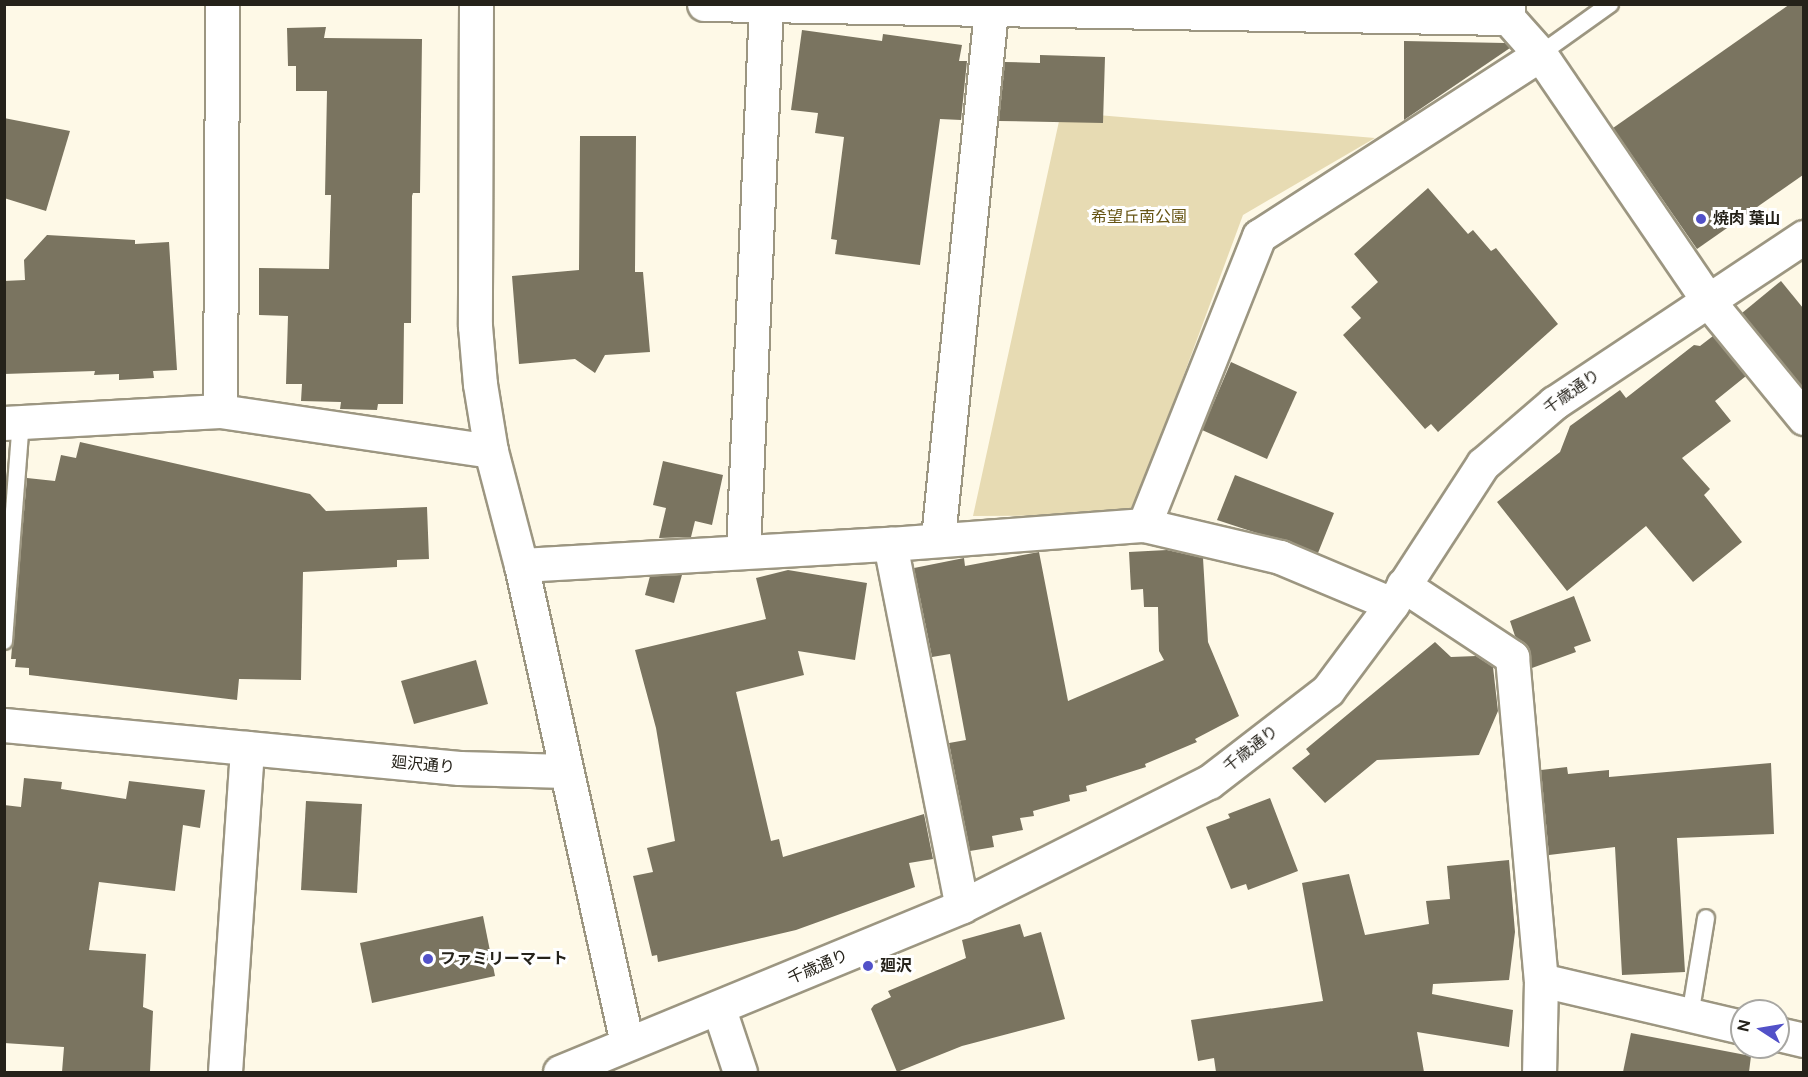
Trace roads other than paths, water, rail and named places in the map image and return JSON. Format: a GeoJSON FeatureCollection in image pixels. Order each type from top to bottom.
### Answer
{"type":"FeatureCollection","features":[{"type":"Feature","properties":{"kind":"street"},"geometry":{"type":"LineString","coordinates":[[220,411],[222,4]]}},
{"type":"Feature","properties":{"kind":"street"},"geometry":{"type":"LineString","coordinates":[[476,4],[475,326],[490,451],[522,565],[565,771],[627,1042]]}},
{"type":"Feature","properties":{"kind":"street"},"geometry":{"type":"LineString","coordinates":[[704,4],[991,11],[1508,11],[1540,54],[1708,302],[1803,418]]}},
{"type":"Feature","properties":{"kind":"street"},"geometry":{"type":"LineString","coordinates":[[743,551],[766,5]]}},
{"type":"Feature","properties":{"kind":"street"},"geometry":{"type":"LineString","coordinates":[[938,538],[991,11]]}},
{"type":"Feature","properties":{"kind":"street"},"geometry":{"type":"LineString","coordinates":[[1144,525],[1259,236],[1540,54]]}},
{"type":"Feature","properties":{"kind":"street","name":"千歳通り"},"geometry":{"type":"LineString","coordinates":[[560,1072],[627,1042],[718,1009],[962,906],[1209,782],[1328,690],[1397,595],[1483,464],[1554,403],[1803,237]]}},
{"type":"Feature","properties":{"kind":"street"},"geometry":{"type":"LineString","coordinates":[[13,422],[220,411],[490,451]]}},
{"type":"Feature","properties":{"kind":"street"},"geometry":{"type":"LineString","coordinates":[[522,565],[891,544],[938,538],[1144,525],[1280,557],[1397,595],[1512,657],[1541,980],[1539,1072]]}},
{"type":"Feature","properties":{"kind":"street"},"geometry":{"type":"LineString","coordinates":[[891,544],[962,906]]}},
{"type":"Feature","properties":{"kind":"street","name":"廻沢通り"},"geometry":{"type":"LineString","coordinates":[[4,725],[459,768],[565,771]]}},
{"type":"Feature","properties":{"kind":"street"},"geometry":{"type":"LineString","coordinates":[[225,1072],[247,748]]}},
{"type":"Feature","properties":{"kind":"street"},"geometry":{"type":"LineString","coordinates":[[1541,980],[1730,1024]]}},
{"type":"Feature","properties":{"kind":"street"},"geometry":{"type":"LineString","coordinates":[[718,1009],[740,1072]]}},
{"type":"Feature","properties":{"kind":"lane"},"geometry":{"type":"LineString","coordinates":[[1540,54],[1610,4]]}},
{"type":"Feature","properties":{"kind":"lane"},"geometry":{"type":"LineString","coordinates":[[4,641],[13,422]]}},
{"type":"Feature","properties":{"kind":"lane"},"geometry":{"type":"LineString","coordinates":[[1690,1016],[1706,918]]}},
{"type":"Feature","properties":{"kind":"place","name":"焼肉 葉山"},"geometry":{"type":"Point","coordinates":[1701,219]}},
{"type":"Feature","properties":{"kind":"place","name":"ファミリーマート"},"geometry":{"type":"Point","coordinates":[428,959]}},
{"type":"Feature","properties":{"kind":"place","name":"廻沢"},"geometry":{"type":"Point","coordinates":[868,966]}},
{"type":"Feature","properties":{"kind":"park label","name":"希望丘南公園"},"geometry":{"type":"Point","coordinates":[1139,217]}}]}
